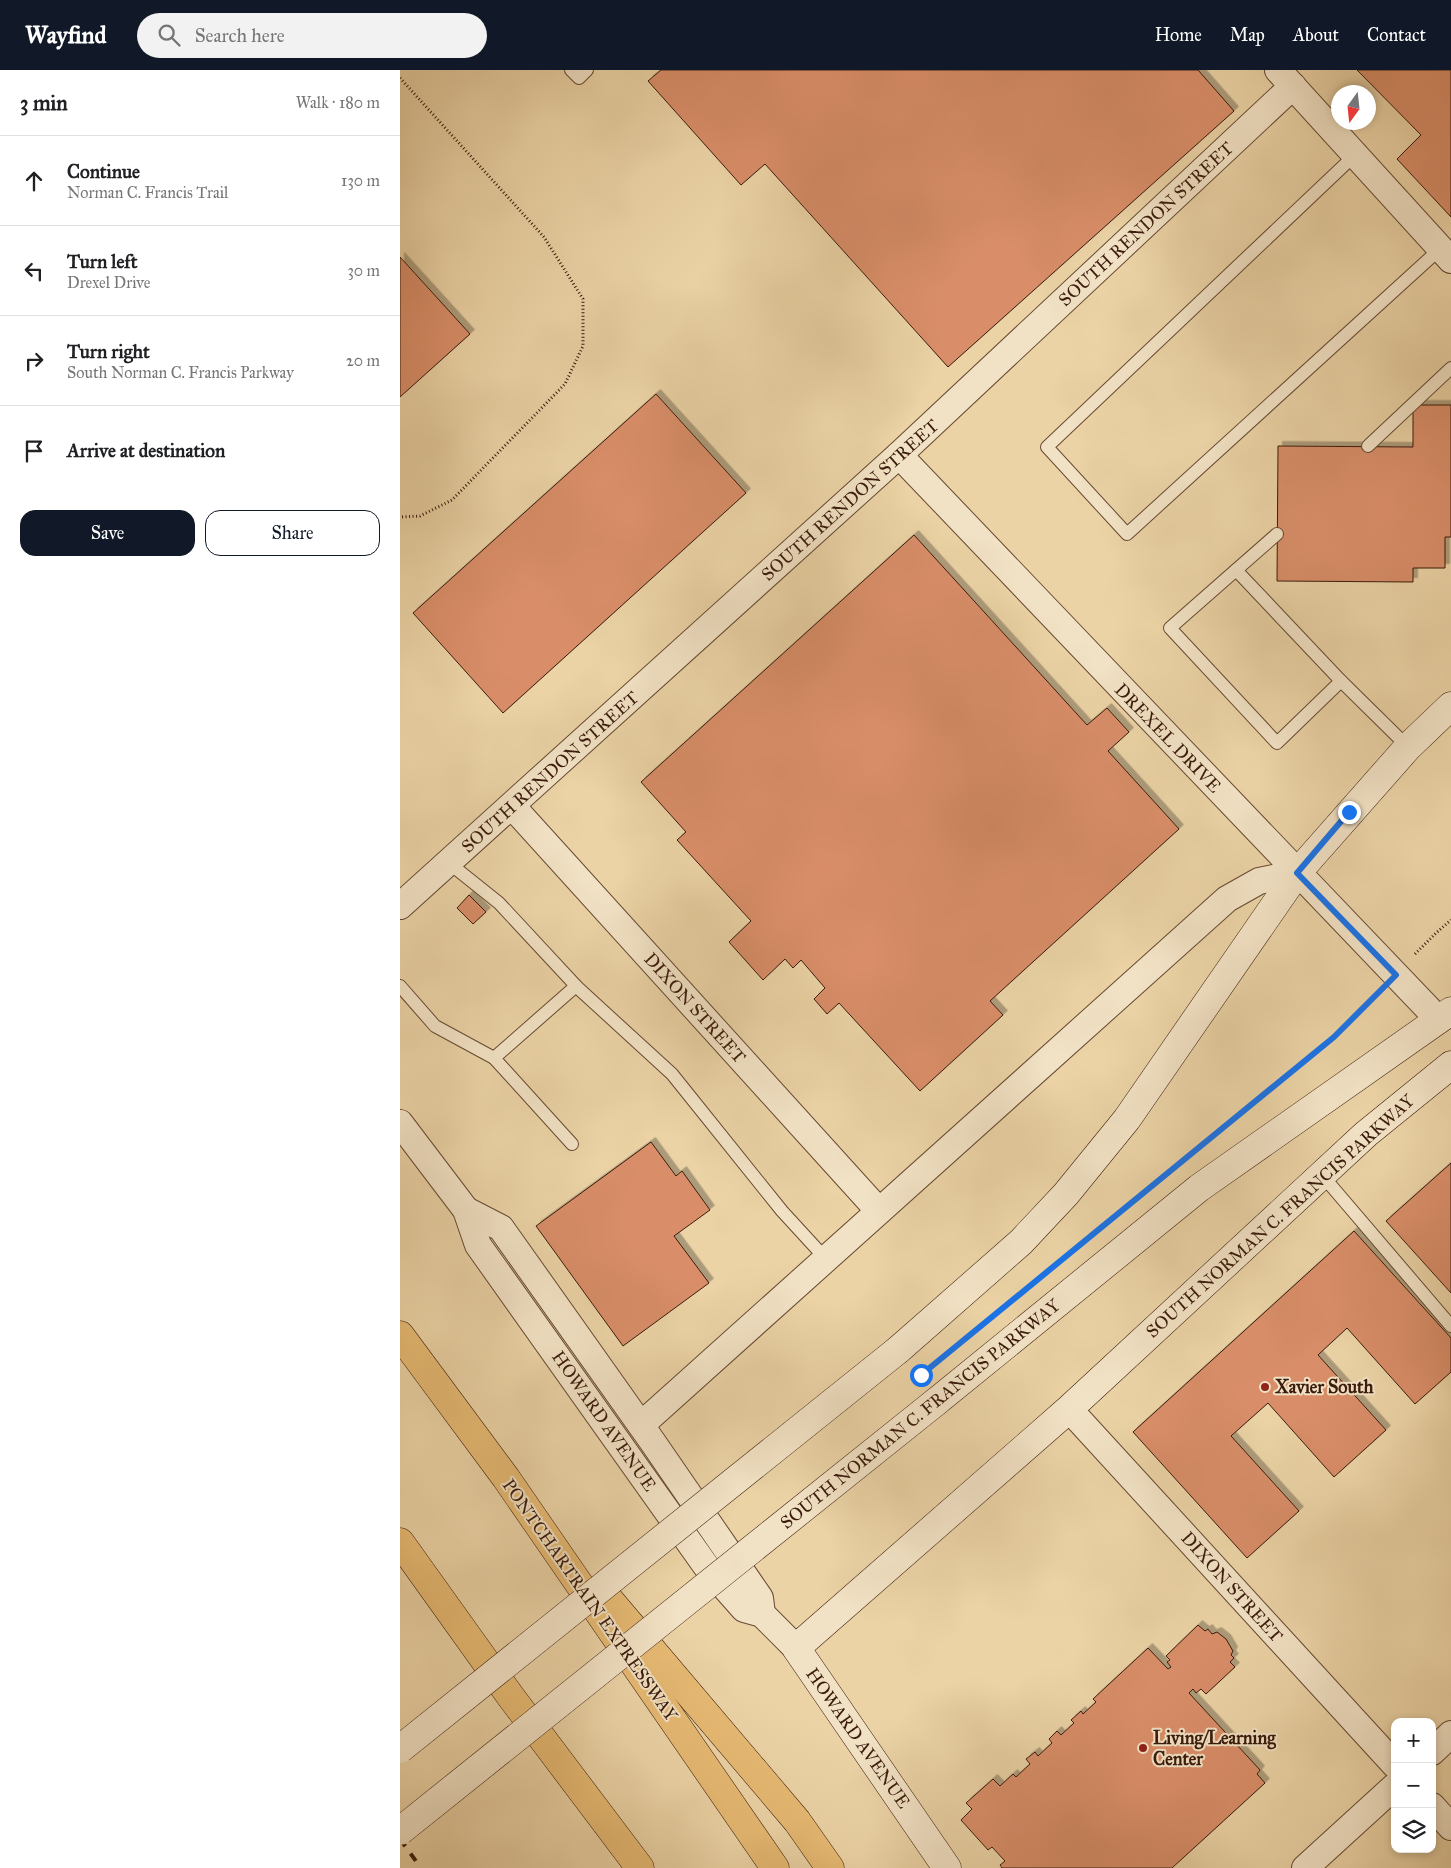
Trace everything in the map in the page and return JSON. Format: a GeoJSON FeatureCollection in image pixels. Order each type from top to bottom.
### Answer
{"type":"FeatureCollection","features":[{"type":"Feature","properties":{"kind":"highway","name":"PONTCHARTRAIN EXPRESSWAY"},"geometry":{"type":"LineString","coordinates":[[400,1335],[506,1478],[775,1868]]}},
{"type":"Feature","properties":{"kind":"highway"},"geometry":{"type":"LineString","coordinates":[[506,1478],[796,1821],[830,1868]]}},
{"type":"Feature","properties":{"kind":"highway"},"geometry":{"type":"LineString","coordinates":[[400,1542],[511,1696],[640,1868]]}},
{"type":"Feature","properties":{"kind":"highway"},"geometry":{"type":"LineString","coordinates":[[587,1797],[624,1868]]}},
{"type":"Feature","properties":{"kind":"street"},"geometry":{"type":"LineString","coordinates":[[1286,78],[1446,254]]}},
{"type":"Feature","properties":{"kind":"street","name":"SOUTH RENDON STREET"},"geometry":{"type":"LineString","coordinates":[[400,906],[899,456],[1286,78]]}},
{"type":"Feature","properties":{"kind":"street","name":"DREXEL DRIVE"},"geometry":{"type":"LineString","coordinates":[[899,456],[1396,975],[1445,1016]]}},
{"type":"Feature","properties":{"kind":"street"},"geometry":{"type":"LineString","coordinates":[[400,1749],[898,1350],[1021,1242],[1066,1194],[1126,1119],[1297,873],[1408,747],[1451,706]]}},
{"type":"Feature","properties":{"kind":"street","name":"DIXON STREET"},"geometry":{"type":"LineString","coordinates":[[512,806],[879,1211]]}},
{"type":"Feature","properties":{"kind":"street"},"geometry":{"type":"LineString","coordinates":[[641,1425],[1227,899],[1259,881],[1297,873]]}},
{"type":"Feature","properties":{"kind":"street","name":"SOUTH NORMAN C. FRANCIS PARKWAY"},"geometry":{"type":"LineString","coordinates":[[400,1831],[937,1401],[1199,1188],[1445,1016]]}},
{"type":"Feature","properties":{"kind":"street","name":"SOUTH NORMAN C. FRANCIS PARKWAY"},"geometry":{"type":"LineString","coordinates":[[796,1648],[1069,1409],[1366,1134],[1451,1065]]}},
{"type":"Feature","properties":{"kind":"street","name":"HOWARD AVENUE"},"geometry":{"type":"LineString","coordinates":[[400,1123],[466,1210],[478,1245],[706,1566],[744,1609],[762,1614],[796,1648],[947,1868]]}},
{"type":"Feature","properties":{"kind":"street","name":"HOWARD AVENUE"},"geometry":{"type":"LineString","coordinates":[[466,1210],[501,1228],[641,1425],[760,1598],[762,1614]]}},
{"type":"Feature","properties":{"kind":"street","name":"DIXON STREET"},"geometry":{"type":"LineString","coordinates":[[1069,1409],[1393,1763]]}},
{"type":"Feature","properties":{"kind":"street"},"geometry":{"type":"LineString","coordinates":[[1436,1748],[1451,1734]]}},
{"type":"Feature","properties":{"kind":"street"},"geometry":{"type":"LineString","coordinates":[[1305,1868],[1391,1790]]}},
{"type":"Feature","properties":{"kind":"street"},"geometry":{"type":"LineString","coordinates":[[1434,1808],[1451,1827]]}},
{"type":"Feature","properties":{"kind":"lane"},"geometry":{"type":"LineString","coordinates":[[1356,154],[1047,447],[1127,534],[1446,254]]}},
{"type":"Feature","properties":{"kind":"lane"},"geometry":{"type":"LineString","coordinates":[[1368,446],[1451,368]]}},
{"type":"Feature","properties":{"kind":"lane"},"geometry":{"type":"LineString","coordinates":[[1277,534],[1170,628],[1277,743],[1341,681]]}},
{"type":"Feature","properties":{"kind":"lane"},"geometry":{"type":"LineString","coordinates":[[1236,570],[1341,681],[1408,747]]}},
{"type":"Feature","properties":{"kind":"lane"},"geometry":{"type":"LineString","coordinates":[[449,863],[499,904],[576,986],[672,1074],[782,1211],[826,1259]]}},
{"type":"Feature","properties":{"kind":"lane"},"geometry":{"type":"LineString","coordinates":[[400,986],[435,1026],[494,1058],[572,1144]]}},
{"type":"Feature","properties":{"kind":"lane"},"geometry":{"type":"LineString","coordinates":[[494,1058],[576,986]]}},
{"type":"Feature","properties":{"kind":"lane"},"geometry":{"type":"LineString","coordinates":[[1322,1175],[1451,1326]]}},
{"type":"Feature","properties":{"kind":"path"},"geometry":{"type":"LineString","coordinates":[[400,78],[544,237],[583,299],[583,346],[565,384],[452,500],[420,516],[400,517]]}},
{"type":"Feature","properties":{"kind":"path"},"geometry":{"type":"LineString","coordinates":[[1189,1156],[1334,1037],[1451,920]]}},
{"type":"Feature","properties":{"kind":"building"},"geometry":{"type":"Polygon","coordinates":[[[661,70],[1198,70],[1234,111],[948,367],[765,164],[741,185],[648,81],[661,70]]]}},
{"type":"Feature","properties":{"kind":"building"},"geometry":{"type":"Polygon","coordinates":[[[1357,70],[1451,70],[1451,217],[1397,159],[1421,135],[1376,89],[1376,85],[1372,85],[1357,70]]]}},
{"type":"Feature","properties":{"kind":"building"},"geometry":{"type":"Polygon","coordinates":[[[400,257],[470,334],[400,397],[400,257]]]}},
{"type":"Feature","properties":{"kind":"building"},"geometry":{"type":"Polygon","coordinates":[[[656,394],[746,493],[503,713],[413,613],[656,394]]]}},
{"type":"Feature","properties":{"kind":"building"},"geometry":{"type":"Polygon","coordinates":[[[1413,405],[1451,405],[1451,537],[1445,537],[1445,568],[1413,568],[1413,582],[1277,581],[1278,446],[1413,447],[1413,405]]]}},
{"type":"Feature","properties":{"kind":"building"},"geometry":{"type":"Polygon","coordinates":[[[914,535],[1087,725],[1107,708],[1129,732],[1108,751],[1179,829],[990,1001],[1003,1015],[920,1091],[839,1003],[827,1014],[814,999],[825,988],[801,960],[793,968],[785,959],[763,980],[729,942],[751,921],[677,840],[686,832],[641,782],[914,535]]]}},
{"type":"Feature","properties":{"kind":"building"},"geometry":{"type":"Polygon","coordinates":[[[469,895],[486,912],[473,924],[457,908],[469,895]]]}},
{"type":"Feature","properties":{"kind":"building"},"geometry":{"type":"Polygon","coordinates":[[[651,1142],[676,1176],[682,1171],[710,1210],[674,1236],[709,1283],[623,1346],[536,1226],[651,1142]]]}},
{"type":"Feature","properties":{"kind":"building"},"geometry":{"type":"Polygon","coordinates":[[[1451,1163],[1451,1293],[1386,1221],[1451,1163]]]}},
{"type":"Feature","properties":{"kind":"building","name":"Xavier South"},"geometry":{"type":"Polygon","coordinates":[[[1354,1231],[1451,1338],[1451,1372],[1415,1404],[1347,1328],[1318,1355],[1386,1430],[1334,1477],[1268,1403],[1231,1436],[1299,1511],[1247,1558],[1133,1432],[1354,1231]]]}},
{"type":"Feature","properties":{"kind":"building","name":"Living/Learning Center"},"geometry":{"type":"Polygon","coordinates":[[[1198,1625],[1205,1631],[1208,1629],[1212,1634],[1217,1632],[1226,1639],[1233,1651],[1231,1655],[1234,1658],[1230,1662],[1235,1667],[1206,1694],[1201,1689],[1196,1693],[1193,1689],[1189,1693],[1260,1770],[1257,1774],[1265,1783],[1172,1868],[1002,1868],[1000,1865],[1005,1861],[992,1847],[988,1850],[961,1820],[972,1809],[966,1803],[993,1779],[1000,1786],[1013,1774],[1016,1777],[1030,1764],[1026,1759],[1035,1752],[1038,1756],[1052,1743],[1049,1739],[1057,1731],[1061,1735],[1074,1723],[1071,1720],[1081,1711],[1083,1714],[1096,1702],[1093,1699],[1148,1648],[1168,1669],[1171,1667],[1167,1662],[1170,1660],[1166,1656],[1198,1625]]]}},
{"type":"Feature","properties":{"kind":"railway"},"geometry":{"type":"LineString","coordinates":[[400,1839],[421,1868]]}},
{"type":"Feature","properties":{"kind":"place","name":"Xavier South"},"geometry":{"type":"Point","coordinates":[1265,1387]}},
{"type":"Feature","properties":{"kind":"place","name":"Living/Learning Center"},"geometry":{"type":"Point","coordinates":[1143,1748]}},
{"type":"Feature","properties":{"kind":"route"},"geometry":{"type":"LineString","coordinates":[[921,1375],[1334,1037],[1396,975],[1297,873],[1349,812]]}}]}
